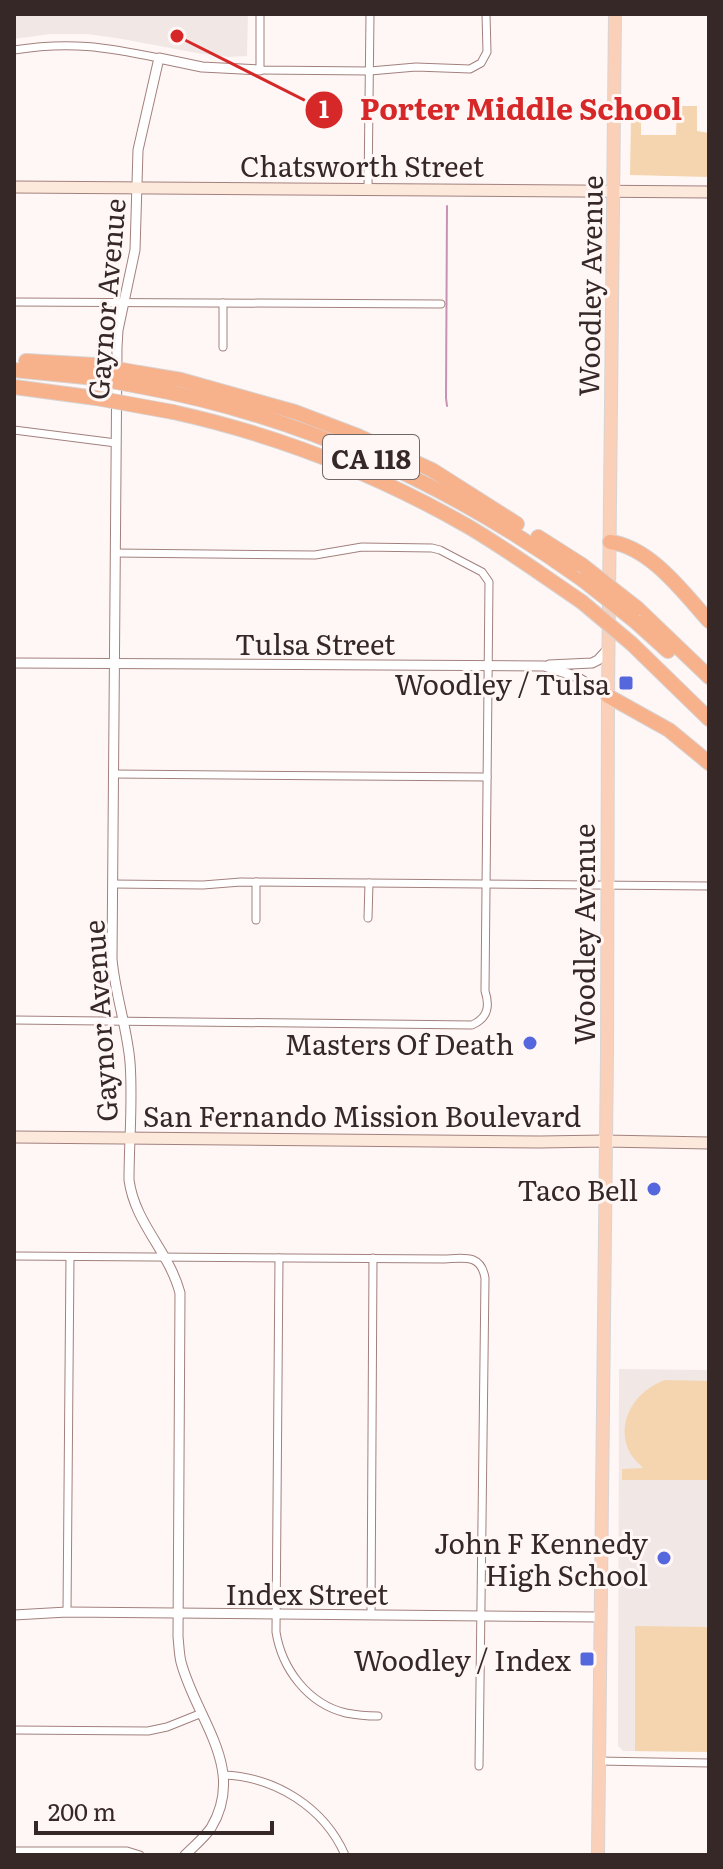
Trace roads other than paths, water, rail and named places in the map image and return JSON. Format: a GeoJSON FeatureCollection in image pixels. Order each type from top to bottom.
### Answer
{"type":"FeatureCollection","features":[{"type":"Feature","properties":{"kind":"highway","name":"CA 118"},"geometry":{"type":"LineString","coordinates":[[14,358],[138,379],[181,380],[281,408],[358,436],[432,470],[582,572],[709,677]]}},
{"type":"Feature","properties":{"kind":"highway","name":"CA 118"},"geometry":{"type":"LineString","coordinates":[[14,370],[95,372]]}},
{"type":"Feature","properties":{"kind":"highway","name":"CA 118"},"geometry":{"type":"LineString","coordinates":[[14,387],[96,398],[207,419],[342,464],[415,498],[471,528],[582,602],[632,644],[709,719]]}},
{"type":"Feature","properties":{"kind":"highway"},"geometry":{"type":"LineString","coordinates":[[610,542],[623,544],[654,564],[709,621]]}},
{"type":"Feature","properties":{"kind":"highway","name":"CA 118"},"geometry":{"type":"LineString","coordinates":[[636,615],[709,689]]}},
{"type":"Feature","properties":{"kind":"highway"},"geometry":{"type":"LineString","coordinates":[[608,696],[669,730],[709,763]]}},
{"type":"Feature","properties":{"kind":"main road","name":"Woodley Avenue"},"geometry":{"type":"LineString","coordinates":[[598,1855],[615,14]]}},
{"type":"Feature","properties":{"kind":"main road","name":"Chatsworth Street"},"geometry":{"type":"LineString","coordinates":[[14,187],[709,192]]}},
{"type":"Feature","properties":{"kind":"main road","name":"San Fernando Mission Boulevard"},"geometry":{"type":"LineString","coordinates":[[14,1137],[709,1143]]}},
{"type":"Feature","properties":{"kind":"street"},"geometry":{"type":"LineString","coordinates":[[260,14],[260,70]]}},
{"type":"Feature","properties":{"kind":"street"},"geometry":{"type":"LineString","coordinates":[[368,189],[370,14]]}},
{"type":"Feature","properties":{"kind":"street"},"geometry":{"type":"LineString","coordinates":[[14,50],[43,46],[108,47],[202,67],[260,70],[370,71],[416,67],[466,70],[481,63],[487,52],[486,14]]}},
{"type":"Feature","properties":{"kind":"street","name":"Gaynor Avenue"},"geometry":{"type":"LineString","coordinates":[[159,58],[138,150],[135,250],[117,347],[112,959],[130,1062],[129,1180],[141,1218],[177,1281],[181,1308],[178,1637],[181,1661],[218,1750],[224,1775],[219,1811],[209,1830],[185,1855]]}},
{"type":"Feature","properties":{"kind":"street"},"geometry":{"type":"LineString","coordinates":[[14,302],[441,304]]}},
{"type":"Feature","properties":{"kind":"street"},"geometry":{"type":"LineString","coordinates":[[223,303],[223,347]]}},
{"type":"Feature","properties":{"kind":"street"},"geometry":{"type":"LineString","coordinates":[[14,430],[116,443]]}},
{"type":"Feature","properties":{"kind":"street"},"geometry":{"type":"LineString","coordinates":[[14,1020],[472,1025],[483,1019],[488,1007],[485,991],[489,582],[482,572],[432,548],[362,547],[315,555],[115,553]]}},
{"type":"Feature","properties":{"kind":"street"},"geometry":{"type":"LineString","coordinates":[[544,666],[592,663],[608,649]]}},
{"type":"Feature","properties":{"kind":"street","name":"Tulsa Street"},"geometry":{"type":"LineString","coordinates":[[14,663],[544,666],[575,676],[608,696]]}},
{"type":"Feature","properties":{"kind":"street"},"geometry":{"type":"LineString","coordinates":[[114,774],[487,777]]}},
{"type":"Feature","properties":{"kind":"street"},"geometry":{"type":"LineString","coordinates":[[113,884],[256,882],[709,886]]}},
{"type":"Feature","properties":{"kind":"street"},"geometry":{"type":"LineString","coordinates":[[256,882],[256,920]]}},
{"type":"Feature","properties":{"kind":"street"},"geometry":{"type":"LineString","coordinates":[[368,918],[369,883]]}},
{"type":"Feature","properties":{"kind":"street"},"geometry":{"type":"LineString","coordinates":[[14,1256],[468,1258],[480,1264],[485,1278],[479,1766]]}},
{"type":"Feature","properties":{"kind":"street"},"geometry":{"type":"LineString","coordinates":[[67,1612],[70,1257]]}},
{"type":"Feature","properties":{"kind":"street"},"geometry":{"type":"LineString","coordinates":[[279,1258],[277,1643],[299,1684],[318,1701],[346,1713],[378,1716]]}},
{"type":"Feature","properties":{"kind":"street"},"geometry":{"type":"LineString","coordinates":[[371,1615],[373,1258]]}},
{"type":"Feature","properties":{"kind":"street","name":"Index Street"},"geometry":{"type":"LineString","coordinates":[[14,1615],[67,1612],[600,1617]]}},
{"type":"Feature","properties":{"kind":"street"},"geometry":{"type":"LineString","coordinates":[[14,1730],[148,1731],[202,1713]]}},
{"type":"Feature","properties":{"kind":"street"},"geometry":{"type":"LineString","coordinates":[[598,1761],[709,1763]]}},
{"type":"Feature","properties":{"kind":"street"},"geometry":{"type":"LineString","coordinates":[[224,1775],[250,1778],[287,1792],[324,1822],[345,1855]]}},
{"type":"Feature","properties":{"kind":"street"},"geometry":{"type":"LineString","coordinates":[[14,1851],[127,1851],[140,1855]]}},
{"type":"Feature","properties":{"kind":"waterway"},"geometry":{"type":"LineString","coordinates":[[447,206],[447,406]]}},
{"type":"Feature","properties":{"kind":"place","name":"Porter Middle School"},"geometry":{"type":"Point","coordinates":[177,36]}},
{"type":"Feature","properties":{"kind":"place","name":"Woodley / Tulsa"},"geometry":{"type":"Point","coordinates":[626,683]}},
{"type":"Feature","properties":{"kind":"place","name":"Masters Of Death"},"geometry":{"type":"Point","coordinates":[530,1043]}},
{"type":"Feature","properties":{"kind":"place","name":"Taco Bell"},"geometry":{"type":"Point","coordinates":[654,1189]}},
{"type":"Feature","properties":{"kind":"place","name":"John F Kennedy High School"},"geometry":{"type":"Point","coordinates":[664,1558]}},
{"type":"Feature","properties":{"kind":"place","name":"Woodley / Index"},"geometry":{"type":"Point","coordinates":[587,1659]}}]}
